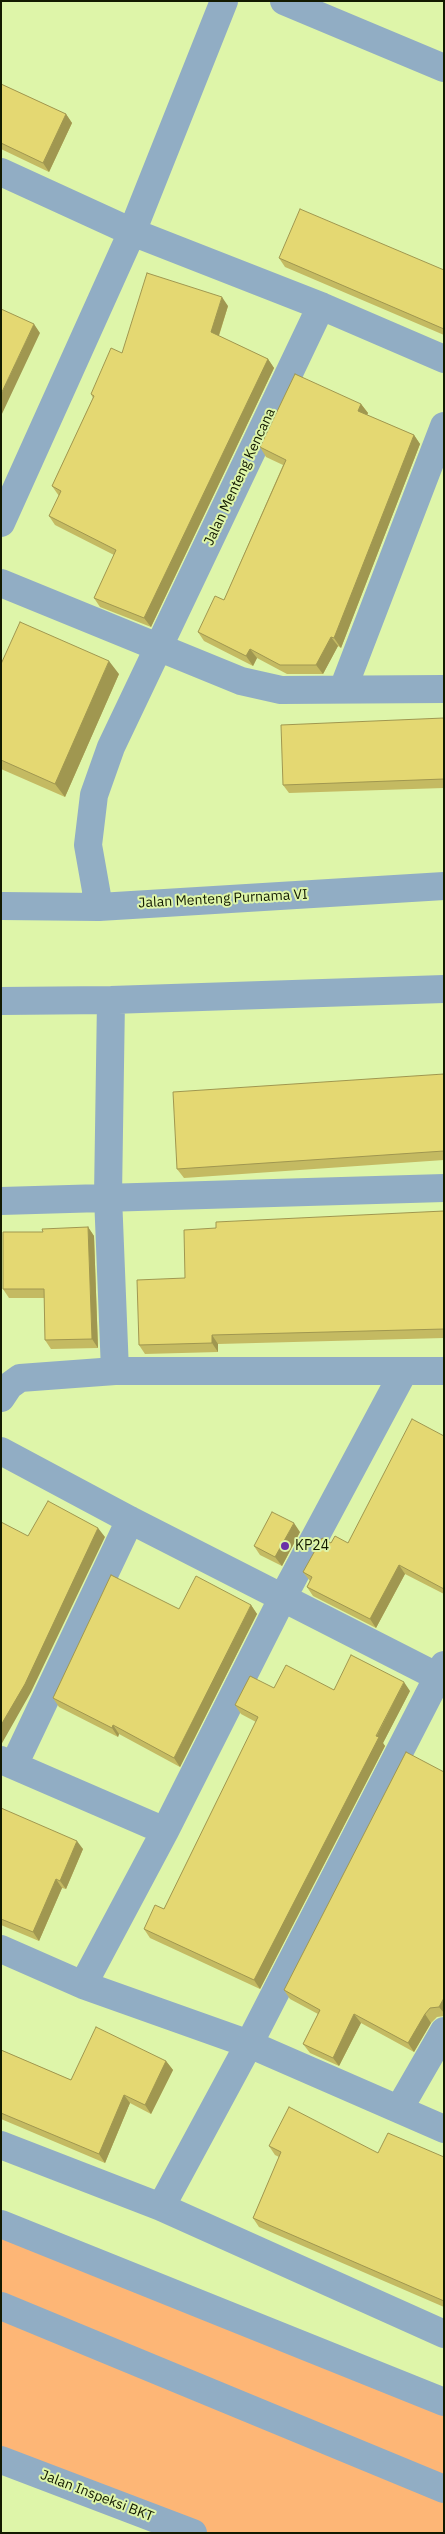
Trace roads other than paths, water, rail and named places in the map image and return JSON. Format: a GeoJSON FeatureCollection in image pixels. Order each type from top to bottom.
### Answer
{"type":"FeatureCollection","features":[{"type":"Feature","properties":{"kind":"street"},"geometry":{"type":"LineString","coordinates":[[1,523],[132,232],[224,1]]}},
{"type":"Feature","properties":{"kind":"street"},"geometry":{"type":"LineString","coordinates":[[284,1],[444,68]]}},
{"type":"Feature","properties":{"kind":"street"},"geometry":{"type":"LineString","coordinates":[[1,172],[132,232],[321,306],[444,359]]}},
{"type":"Feature","properties":{"kind":"street","name":"Jalan Menteng Kencana"},"geometry":{"type":"LineString","coordinates":[[100,907],[88,845],[94,795],[111,747],[160,649],[321,306]]}},
{"type":"Feature","properties":{"kind":"street"},"geometry":{"type":"LineString","coordinates":[[342,689],[444,426]]}},
{"type":"Feature","properties":{"kind":"street"},"geometry":{"type":"LineString","coordinates":[[1,583],[240,681],[273,688],[444,689]]}},
{"type":"Feature","properties":{"kind":"street","name":"Jalan Menteng Purnama VI"},"geometry":{"type":"LineString","coordinates":[[1,906],[100,907],[444,886]]}},
{"type":"Feature","properties":{"kind":"street"},"geometry":{"type":"LineString","coordinates":[[1,1002],[444,989]]}},
{"type":"Feature","properties":{"kind":"street"},"geometry":{"type":"LineString","coordinates":[[112,1000],[108,1196],[115,1371]]}},
{"type":"Feature","properties":{"kind":"street"},"geometry":{"type":"LineString","coordinates":[[1,1201],[108,1196],[444,1188]]}},
{"type":"Feature","properties":{"kind":"street"},"geometry":{"type":"LineString","coordinates":[[1,1398],[10,1386],[20,1378],[115,1371],[444,1371]]}},
{"type":"Feature","properties":{"kind":"street"},"geometry":{"type":"LineString","coordinates":[[83,1985],[165,1831],[283,1597],[404,1371]]}},
{"type":"Feature","properties":{"kind":"street"},"geometry":{"type":"LineString","coordinates":[[1,1451],[130,1520],[442,1674],[249,2044],[161,2207]]}},
{"type":"Feature","properties":{"kind":"street"},"geometry":{"type":"LineString","coordinates":[[130,1520],[8,1763],[165,1831]]}},
{"type":"Feature","properties":{"kind":"street"},"geometry":{"type":"LineString","coordinates":[[1,1949],[83,1985],[249,2044],[444,2129]]}},
{"type":"Feature","properties":{"kind":"street"},"geometry":{"type":"LineString","coordinates":[[399,2109],[444,2031]]}},
{"type":"Feature","properties":{"kind":"street"},"geometry":{"type":"LineString","coordinates":[[1,2145],[161,2207],[444,2334]]}},
{"type":"Feature","properties":{"kind":"street"},"geometry":{"type":"LineString","coordinates":[[1,2224],[444,2402]]}},
{"type":"Feature","properties":{"kind":"street"},"geometry":{"type":"LineString","coordinates":[[1,2306],[444,2489]]}},
{"type":"Feature","properties":{"kind":"street","name":"Jalan Inspeksi BKT"},"geometry":{"type":"LineString","coordinates":[[1,2460],[193,2533]]}},
{"type":"Feature","properties":{"kind":"place","name":"KP24"},"geometry":{"type":"Point","coordinates":[285,1546]}}]}
